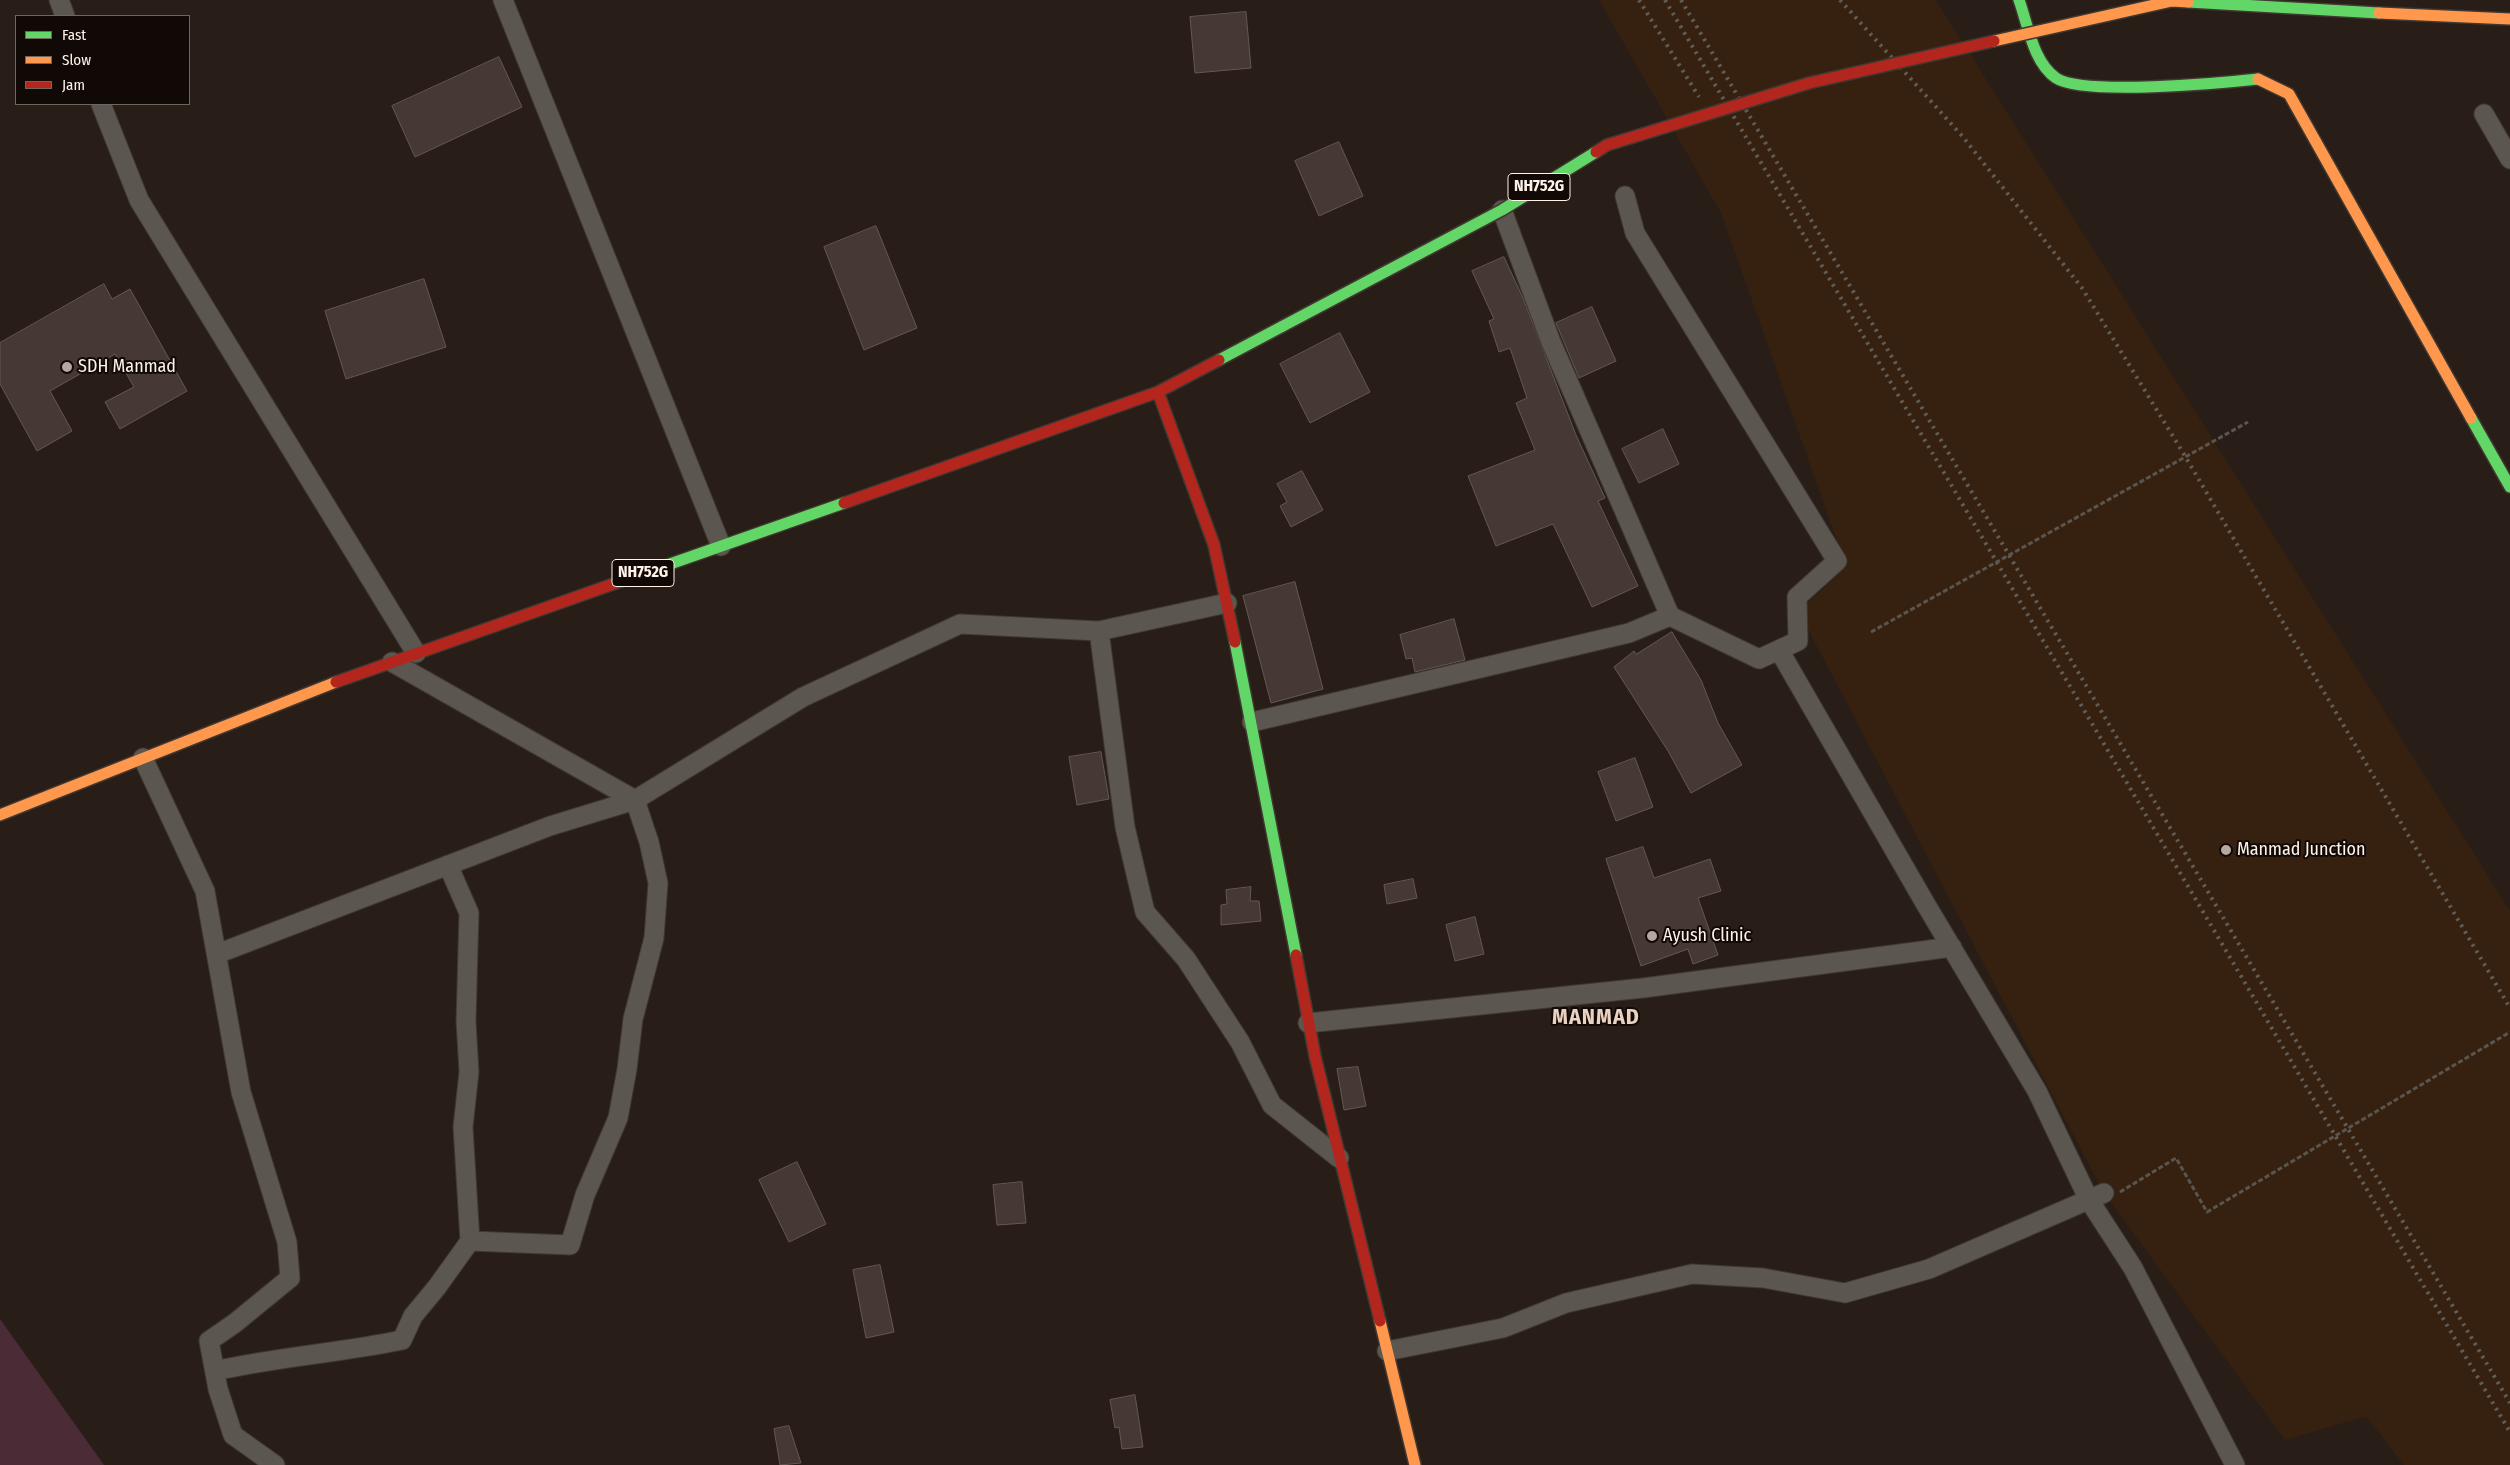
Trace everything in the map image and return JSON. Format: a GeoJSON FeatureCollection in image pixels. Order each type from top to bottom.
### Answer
{"type":"FeatureCollection","features":[{"type":"Feature","properties":{"kind":"main road"},"geometry":{"type":"LineString","coordinates":[[2019,0],[2040,62],[2057,79],[2096,87],[2206,85],[2260,79],[2289,94],[2510,487]]}},
{"type":"Feature","properties":{"kind":"main road","name":"NH752G"},"geometry":{"type":"LineString","coordinates":[[0,815],[321,687],[1158,392],[1502,210],[1607,146],[1809,83],[2172,1],[2510,19]]}},
{"type":"Feature","properties":{"kind":"main road"},"geometry":{"type":"LineString","coordinates":[[1158,392],[1214,545],[1252,722],[1308,1022],[1339,1158],[1415,1465]]}},
{"type":"Feature","properties":{"kind":"street"},"geometry":{"type":"LineString","coordinates":[[59,0],[65,15]]}},
{"type":"Feature","properties":{"kind":"street"},"geometry":{"type":"LineString","coordinates":[[503,0],[721,546]]}},
{"type":"Feature","properties":{"kind":"street"},"geometry":{"type":"LineString","coordinates":[[100,105],[139,200],[416,653]]}},
{"type":"Feature","properties":{"kind":"street"},"geometry":{"type":"LineString","coordinates":[[2484,114],[2510,159]]}},
{"type":"Feature","properties":{"kind":"street"},"geometry":{"type":"LineString","coordinates":[[1502,210],[1552,342],[1670,616],[1759,660],[1798,642],[1797,597],[1837,561],[1635,233],[1625,196]]}},
{"type":"Feature","properties":{"kind":"street"},"geometry":{"type":"LineString","coordinates":[[217,954],[550,826],[635,800],[803,697],[960,624],[1099,631],[1227,603]]}},
{"type":"Feature","properties":{"kind":"street"},"geometry":{"type":"LineString","coordinates":[[1252,722],[1629,633],[1670,616]]}},
{"type":"Feature","properties":{"kind":"street"},"geometry":{"type":"LineString","coordinates":[[1099,631],[1125,827],[1145,912],[1186,959],[1240,1042],[1272,1105],[1339,1158]]}},
{"type":"Feature","properties":{"kind":"street"},"geometry":{"type":"LineString","coordinates":[[1779,650],[1952,947],[2038,1091],[2104,1195],[2133,1268],[2235,1465]]}},
{"type":"Feature","properties":{"kind":"street"},"geometry":{"type":"LineString","coordinates":[[392,662],[635,800],[649,842],[658,883],[654,938],[633,1019],[627,1069],[618,1118],[585,1195],[570,1245],[470,1241]]}},
{"type":"Feature","properties":{"kind":"street"},"geometry":{"type":"LineString","coordinates":[[143,758],[205,891],[241,1092],[287,1242],[290,1278],[242,1318],[209,1341],[218,1389],[233,1435],[275,1465]]}},
{"type":"Feature","properties":{"kind":"street"},"geometry":{"type":"LineString","coordinates":[[215,1371],[257,1362],[351,1351],[402,1340],[413,1316],[438,1287],[470,1241],[463,1127],[470,1072],[466,1021],[469,913],[448,865]]}},
{"type":"Feature","properties":{"kind":"street"},"geometry":{"type":"LineString","coordinates":[[1308,1022],[1643,988],[1952,947]]}},
{"type":"Feature","properties":{"kind":"street"},"geometry":{"type":"LineString","coordinates":[[1387,1351],[1503,1328],[1566,1303],[1692,1274],[1763,1278],[1845,1293],[1929,1269],[2104,1195]]}},
{"type":"Feature","properties":{"kind":"path"},"geometry":{"type":"LineString","coordinates":[[1871,632],[2248,422]]}},
{"type":"Feature","properties":{"kind":"path"},"geometry":{"type":"LineString","coordinates":[[2104,1195],[2176,1158],[2208,1212],[2510,1032]]}},
{"type":"Feature","properties":{"kind":"shaded area"},"geometry":{"type":"Polygon","coordinates":[[[1599,0],[1936,0],[2510,911],[2510,1465],[2404,1465],[2366,1416],[2285,1440],[2104,1193],[1799,612],[1846,566],[1721,213],[1599,0]]]}},
{"type":"Feature","properties":{"kind":"shaded area"},"geometry":{"type":"Polygon","coordinates":[[[0,1319],[104,1465],[0,1465],[0,1319]]]}},
{"type":"Feature","properties":{"kind":"building"},"geometry":{"type":"Polygon","coordinates":[[[1246,12],[1251,68],[1195,73],[1190,17],[1246,12]]]}},
{"type":"Feature","properties":{"kind":"building"},"geometry":{"type":"Polygon","coordinates":[[[499,57],[522,107],[415,157],[392,106],[499,57]]]}},
{"type":"Feature","properties":{"kind":"building"},"geometry":{"type":"Polygon","coordinates":[[[1339,142],[1363,196],[1319,216],[1295,161],[1339,142]]]}},
{"type":"Feature","properties":{"kind":"building"},"geometry":{"type":"Polygon","coordinates":[[[876,226],[917,328],[864,350],[824,247],[876,226]]]}},
{"type":"Feature","properties":{"kind":"building"},"geometry":{"type":"Polygon","coordinates":[[[1504,257],[1523,298],[1576,435],[1605,498],[1598,501],[1638,586],[1592,607],[1553,524],[1496,546],[1468,476],[1535,450],[1516,403],[1527,398],[1510,348],[1499,352],[1489,321],[1494,319],[1472,271],[1504,257]]]}},
{"type":"Feature","properties":{"kind":"building"},"geometry":{"type":"Polygon","coordinates":[[[424,279],[446,347],[346,379],[325,311],[424,279]]]}},
{"type":"Feature","properties":{"kind":"building"},"geometry":{"type":"Polygon","coordinates":[[[104,284],[112,299],[130,289],[187,391],[120,429],[105,402],[134,387],[115,354],[50,391],[72,431],[37,451],[0,384],[0,343],[104,284]]]}},
{"type":"Feature","properties":{"kind":"building"},"geometry":{"type":"Polygon","coordinates":[[[1592,307],[1616,361],[1579,378],[1556,323],[1592,307]]]}},
{"type":"Feature","properties":{"kind":"building"},"geometry":{"type":"Polygon","coordinates":[[[1340,333],[1370,392],[1310,423],[1280,364],[1340,333]]]}},
{"type":"Feature","properties":{"kind":"building"},"geometry":{"type":"Polygon","coordinates":[[[1663,429],[1679,464],[1639,483],[1622,449],[1663,429]]]}},
{"type":"Feature","properties":{"kind":"building"},"geometry":{"type":"Polygon","coordinates":[[[1302,471],[1323,510],[1291,527],[1280,506],[1287,502],[1277,484],[1302,471]]]}},
{"type":"Feature","properties":{"kind":"building"},"geometry":{"type":"Polygon","coordinates":[[[1295,582],[1323,689],[1271,703],[1243,596],[1295,582]]]}},
{"type":"Feature","properties":{"kind":"building"},"geometry":{"type":"Polygon","coordinates":[[[1454,619],[1465,660],[1415,672],[1412,658],[1406,659],[1400,635],[1454,619]]]}},
{"type":"Feature","properties":{"kind":"building"},"geometry":{"type":"Polygon","coordinates":[[[1672,632],[1701,680],[1718,723],[1742,765],[1691,793],[1668,751],[1614,667],[1634,651],[1636,654],[1672,632]]]}},
{"type":"Feature","properties":{"kind":"building"},"geometry":{"type":"Polygon","coordinates":[[[1101,752],[1109,799],[1077,805],[1069,757],[1101,752]]]}},
{"type":"Feature","properties":{"kind":"building"},"geometry":{"type":"Polygon","coordinates":[[[1635,758],[1653,807],[1616,821],[1598,772],[1635,758]]]}},
{"type":"Feature","properties":{"kind":"building"},"geometry":{"type":"Polygon","coordinates":[[[1643,847],[1654,878],[1710,859],[1721,891],[1698,898],[1718,955],[1693,964],[1688,949],[1641,966],[1606,859],[1643,847]]]}},
{"type":"Feature","properties":{"kind":"building"},"geometry":{"type":"Polygon","coordinates":[[[1413,879],[1417,898],[1387,904],[1384,885],[1413,879]]]}},
{"type":"Feature","properties":{"kind":"building"},"geometry":{"type":"Polygon","coordinates":[[[1251,887],[1250,901],[1259,901],[1261,921],[1221,925],[1221,905],[1227,904],[1226,890],[1251,887]]]}},
{"type":"Feature","properties":{"kind":"building"},"geometry":{"type":"Polygon","coordinates":[[[1475,917],[1484,954],[1455,961],[1446,925],[1475,917]]]}},
{"type":"Feature","properties":{"kind":"building"},"geometry":{"type":"Polygon","coordinates":[[[1358,1067],[1366,1106],[1344,1110],[1337,1069],[1358,1067]]]}},
{"type":"Feature","properties":{"kind":"building"},"geometry":{"type":"Polygon","coordinates":[[[797,1162],[826,1224],[789,1242],[759,1180],[797,1162]]]}},
{"type":"Feature","properties":{"kind":"building"},"geometry":{"type":"Polygon","coordinates":[[[1022,1182],[1026,1223],[997,1225],[993,1185],[1022,1182]]]}},
{"type":"Feature","properties":{"kind":"building"},"geometry":{"type":"Polygon","coordinates":[[[880,1265],[894,1332],[866,1338],[853,1270],[880,1265]]]}},
{"type":"Feature","properties":{"kind":"building"},"geometry":{"type":"Polygon","coordinates":[[[1135,1395],[1143,1447],[1122,1449],[1119,1427],[1115,1428],[1110,1400],[1135,1395]]]}},
{"type":"Feature","properties":{"kind":"building"},"geometry":{"type":"Polygon","coordinates":[[[789,1426],[801,1463],[780,1465],[774,1429],[789,1426]]]}},
{"type":"Feature","properties":{"kind":"railway"},"geometry":{"type":"LineString","coordinates":[[1639,0],[1699,97]]}},
{"type":"Feature","properties":{"kind":"railway"},"geometry":{"type":"LineString","coordinates":[[1665,0],[2510,1432]]}},
{"type":"Feature","properties":{"kind":"railway"},"geometry":{"type":"LineString","coordinates":[[1681,0],[2510,1403]]}},
{"type":"Feature","properties":{"kind":"railway"},"geometry":{"type":"LineString","coordinates":[[1840,0],[1963,137],[2082,288],[2185,456],[2510,1008]]}},
{"type":"Feature","properties":{"kind":"traffic: fast"},"geometry":{"type":"LineString","coordinates":[[2019,0],[2032,42],[2042,63],[2056,78],[2071,83],[2094,86],[2154,87],[2258,79]]}},
{"type":"Feature","properties":{"kind":"traffic: fast"},"geometry":{"type":"LineString","coordinates":[[2188,2],[2379,13]]}},
{"type":"Feature","properties":{"kind":"traffic: fast"},"geometry":{"type":"LineString","coordinates":[[1283,326],[1502,210],[1596,152]]}},
{"type":"Feature","properties":{"kind":"traffic: fast"},"geometry":{"type":"LineString","coordinates":[[1219,360],[1283,326]]}},
{"type":"Feature","properties":{"kind":"traffic: fast"},"geometry":{"type":"LineString","coordinates":[[2471,418],[2510,487]]}},
{"type":"Feature","properties":{"kind":"traffic: fast"},"geometry":{"type":"LineString","coordinates":[[633,577],[844,503]]}},
{"type":"Feature","properties":{"kind":"traffic: fast"},"geometry":{"type":"LineString","coordinates":[[1235,642],[1296,955]]}},
{"type":"Feature","properties":{"kind":"traffic: slow"},"geometry":{"type":"LineString","coordinates":[[1994,41],[2172,1],[2188,2]]}},
{"type":"Feature","properties":{"kind":"traffic: slow"},"geometry":{"type":"LineString","coordinates":[[2379,13],[2510,19]]}},
{"type":"Feature","properties":{"kind":"traffic: slow"},"geometry":{"type":"LineString","coordinates":[[2258,79],[2289,94],[2471,418]]}},
{"type":"Feature","properties":{"kind":"traffic: slow"},"geometry":{"type":"LineString","coordinates":[[0,815],[336,682]]}},
{"type":"Feature","properties":{"kind":"traffic: slow"},"geometry":{"type":"LineString","coordinates":[[1380,1321],[1415,1465]]}},
{"type":"Feature","properties":{"kind":"traffic: jam"},"geometry":{"type":"LineString","coordinates":[[1596,152],[1607,145],[1809,83],[1994,41]]}},
{"type":"Feature","properties":{"kind":"traffic: jam"},"geometry":{"type":"LineString","coordinates":[[844,503],[1158,392],[1219,360]]}},
{"type":"Feature","properties":{"kind":"traffic: jam"},"geometry":{"type":"LineString","coordinates":[[1158,392],[1214,545],[1235,642]]}},
{"type":"Feature","properties":{"kind":"traffic: jam"},"geometry":{"type":"LineString","coordinates":[[336,682],[633,577]]}},
{"type":"Feature","properties":{"kind":"traffic: jam"},"geometry":{"type":"LineString","coordinates":[[1296,955],[1315,1056],[1380,1321]]}},
{"type":"Feature","properties":{"kind":"place","name":"SDH Manmad"},"geometry":{"type":"Point","coordinates":[67,367]}},
{"type":"Feature","properties":{"kind":"place","name":"Manmad Junction"},"geometry":{"type":"Point","coordinates":[2226,850]}},
{"type":"Feature","properties":{"kind":"place","name":"Ayush Clinic"},"geometry":{"type":"Point","coordinates":[1652,936]}},
{"type":"Feature","properties":{"kind":"district","name":"MANMAD"},"geometry":{"type":"Point","coordinates":[1596,1018]}}]}
